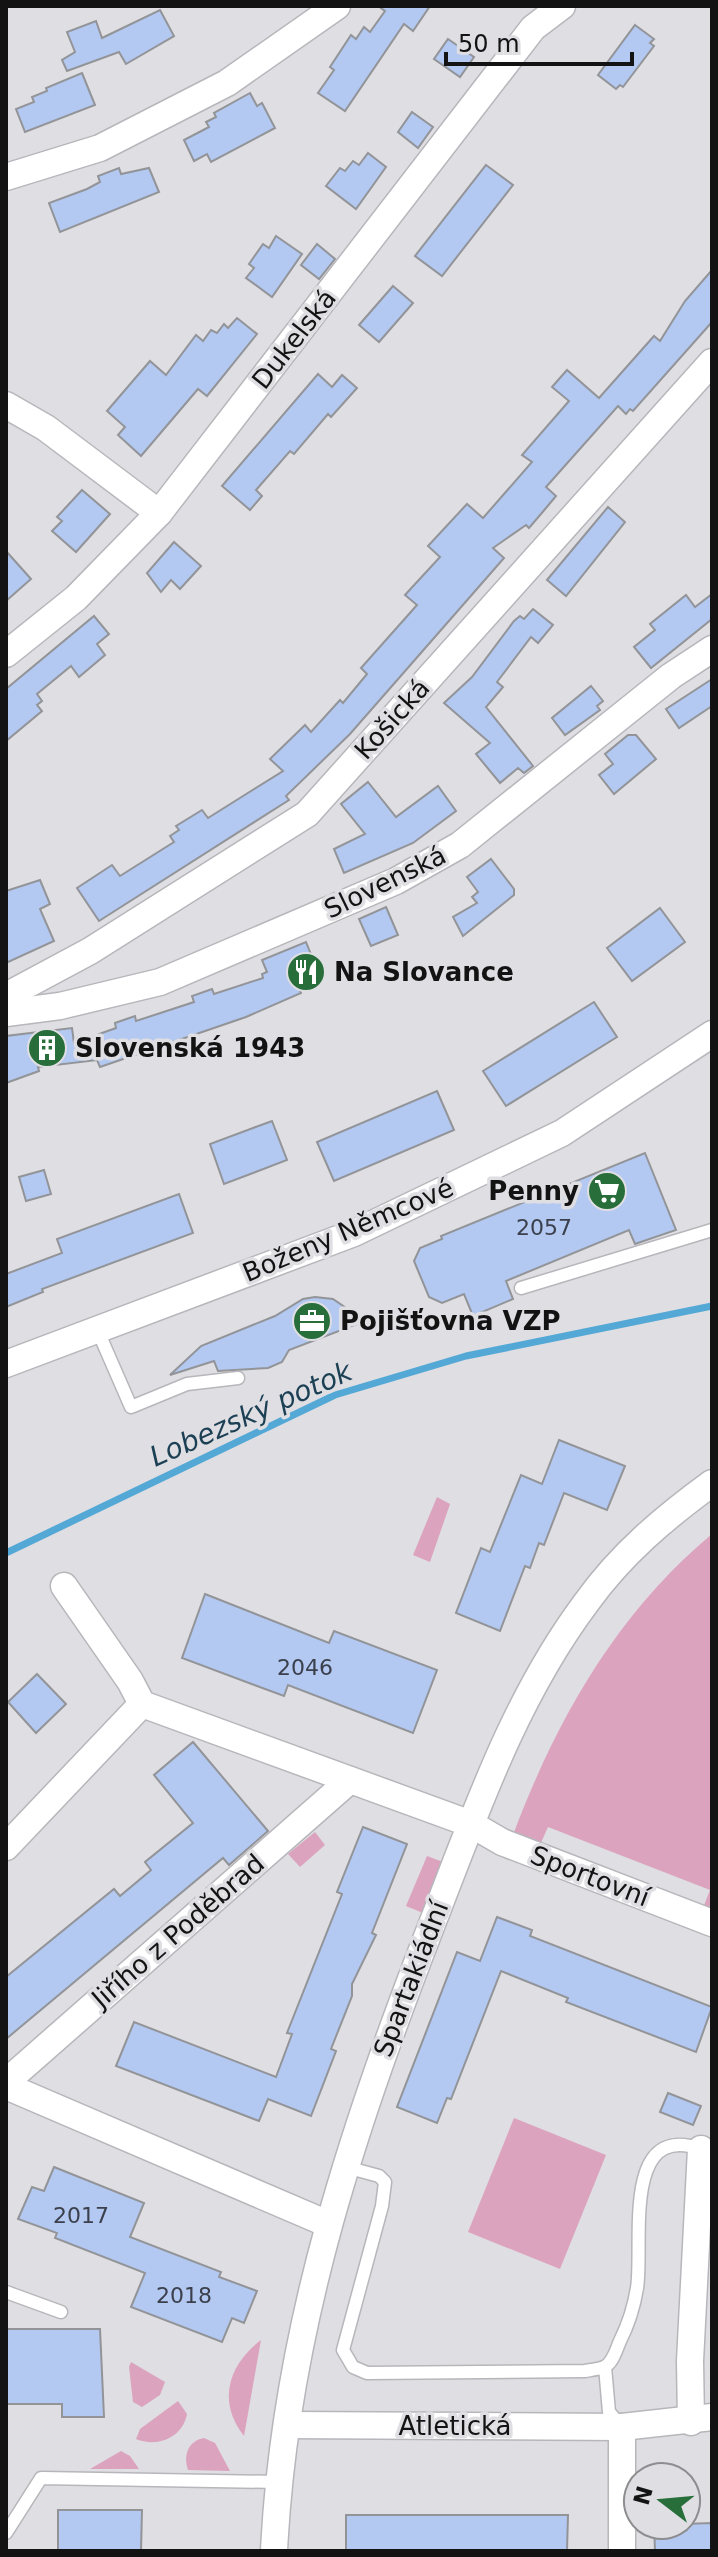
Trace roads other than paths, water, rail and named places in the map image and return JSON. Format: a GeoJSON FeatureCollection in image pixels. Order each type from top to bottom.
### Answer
{"type":"FeatureCollection","features":[{"type":"Feature","properties":{"kind":"street"},"geometry":{"type":"LineString","coordinates":[[6,177],[100,148],[227,83],[337,6]]}},
{"type":"Feature","properties":{"kind":"street","name":"Dukelská"},"geometry":{"type":"LineString","coordinates":[[6,654],[76,598],[159,513],[539,17],[562,6]]}},
{"type":"Feature","properties":{"kind":"street","name":"Košická"},"geometry":{"type":"LineString","coordinates":[[6,996],[90,951],[307,814],[712,362]]}},
{"type":"Feature","properties":{"kind":"street"},"geometry":{"type":"LineString","coordinates":[[6,405],[46,428],[159,513]]}},
{"type":"Feature","properties":{"kind":"street","name":"Slovenská"},"geometry":{"type":"LineString","coordinates":[[6,1013],[60,1006],[160,982],[396,881],[460,845],[671,676],[712,649]]}},
{"type":"Feature","properties":{"kind":"street","name":"Boženy Němcové"},"geometry":{"type":"LineString","coordinates":[[6,1364],[354,1233],[562,1133],[712,1034]]}},
{"type":"Feature","properties":{"kind":"street","name":"Spartakiádní"},"geometry":{"type":"LineString","coordinates":[[274,2551],[277,2482],[287,2425],[328,2224],[343,2166],[378,2062],[501,1749],[538,1674],[620,1559],[663,1519],[712,1483]]}},
{"type":"Feature","properties":{"kind":"street"},"geometry":{"type":"LineString","coordinates":[[6,1847],[142,1704],[130,1681],[64,1586]]}},
{"type":"Feature","properties":{"kind":"street","name":"Sportovní"},"geometry":{"type":"LineString","coordinates":[[142,1704],[471,1824],[502,1842],[712,1923]]}},
{"type":"Feature","properties":{"kind":"street","name":"Jiřího z Poděbrad"},"geometry":{"type":"LineString","coordinates":[[6,2084],[350,1780]]}},
{"type":"Feature","properties":{"kind":"street"},"geometry":{"type":"LineString","coordinates":[[6,2084],[328,2224]]}},
{"type":"Feature","properties":{"kind":"street"},"geometry":{"type":"LineString","coordinates":[[701,2149],[690,2361],[702,2419]]}},
{"type":"Feature","properties":{"kind":"street","name":"Atletická"},"geometry":{"type":"LineString","coordinates":[[287,2425],[622,2427],[702,2419]]}},
{"type":"Feature","properties":{"kind":"street"},"geometry":{"type":"LineString","coordinates":[[622,2427],[622,2551]]}},
{"type":"Feature","properties":{"kind":"lane"},"geometry":{"type":"LineString","coordinates":[[521,1288],[712,1230]]}},
{"type":"Feature","properties":{"kind":"lane"},"geometry":{"type":"LineString","coordinates":[[97,1329],[131,1407],[187,1384],[238,1378]]}},
{"type":"Feature","properties":{"kind":"lane"},"geometry":{"type":"LineString","coordinates":[[622,2427],[609,2412],[605,2367],[628,2324],[637,2287],[640,2188],[649,2162],[665,2148],[686,2143],[701,2149]]}},
{"type":"Feature","properties":{"kind":"lane"},"geometry":{"type":"LineString","coordinates":[[343,2166],[379,2176],[385,2182],[382,2206],[343,2350],[353,2367],[367,2373],[585,2371],[605,2367]]}},
{"type":"Feature","properties":{"kind":"lane"},"geometry":{"type":"LineString","coordinates":[[6,2292],[61,2312]]}},
{"type":"Feature","properties":{"kind":"lane"},"geometry":{"type":"LineString","coordinates":[[6,2533],[41,2478],[277,2482]]}},
{"type":"Feature","properties":{"kind":"waterway","name":"Lobezský potok"},"geometry":{"type":"LineString","coordinates":[[6,1553],[335,1395],[466,1356],[712,1306]]}},
{"type":"Feature","properties":{"kind":"place","name":"Na Slovance"},"geometry":{"type":"Point","coordinates":[306,972]}},
{"type":"Feature","properties":{"kind":"place","name":"Slovenská 1943"},"geometry":{"type":"Point","coordinates":[47,1048]}},
{"type":"Feature","properties":{"kind":"place","name":"Penny"},"geometry":{"type":"Point","coordinates":[607,1191]}},
{"type":"Feature","properties":{"kind":"place","name":"Pojišťovna VZP"},"geometry":{"type":"Point","coordinates":[312,1321]}}]}
